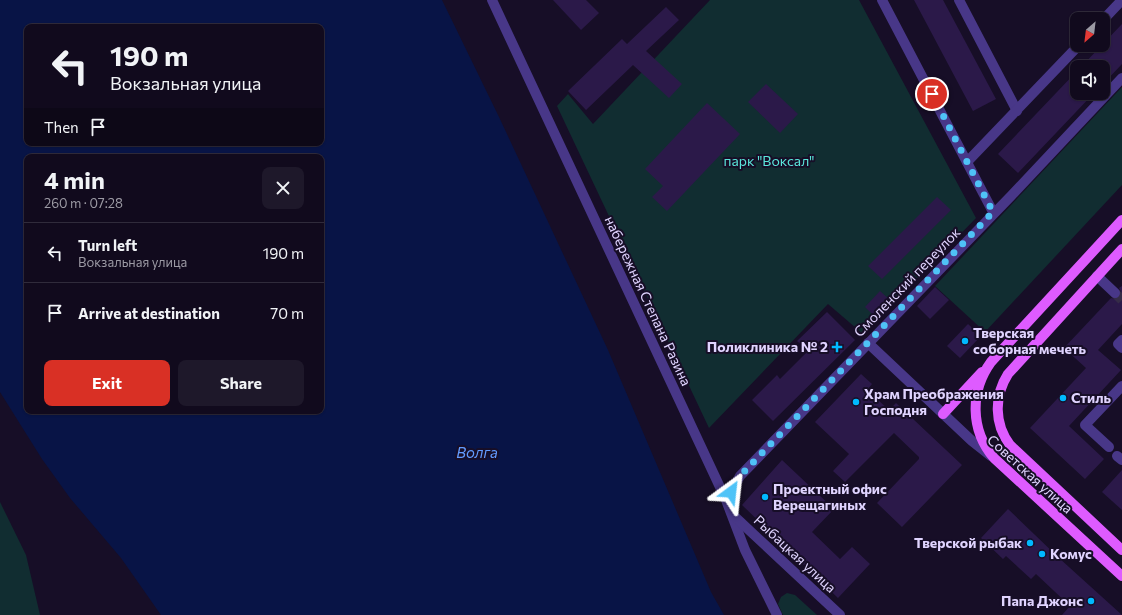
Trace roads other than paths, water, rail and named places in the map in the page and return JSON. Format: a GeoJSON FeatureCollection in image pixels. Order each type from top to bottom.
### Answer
{"type":"FeatureCollection","features":[{"type":"Feature","properties":{"kind":"main road"},"geometry":{"type":"LineString","coordinates":[[943,414],[1122,220]]}},
{"type":"Feature","properties":{"kind":"main road"},"geometry":{"type":"LineString","coordinates":[[1097,276],[1122,249]]}},
{"type":"Feature","properties":{"kind":"main road","name":"Советская улица"},"geometry":{"type":"LineString","coordinates":[[1097,276],[1011,370],[1004,382],[999,396],[998,415],[1001,428],[1010,445],[1122,550]]}},
{"type":"Feature","properties":{"kind":"main road"},"geometry":{"type":"LineString","coordinates":[[991,362],[978,389],[976,414],[981,437],[994,458]]}},
{"type":"Feature","properties":{"kind":"main road","name":"Советская улица"},"geometry":{"type":"LineString","coordinates":[[994,458],[1122,576]]}},
{"type":"Feature","properties":{"kind":"street","name":"набережная Степана Разина"},"geometry":{"type":"LineString","coordinates":[[492,0],[731,514],[745,550],[777,615]]}},
{"type":"Feature","properties":{"kind":"street"},"geometry":{"type":"LineString","coordinates":[[882,0],[993,212]]}},
{"type":"Feature","properties":{"kind":"street"},"geometry":{"type":"LineString","coordinates":[[959,0],[1017,111]]}},
{"type":"Feature","properties":{"kind":"street"},"geometry":{"type":"LineString","coordinates":[[1110,13],[1122,0]]}},
{"type":"Feature","properties":{"kind":"street"},"geometry":{"type":"LineString","coordinates":[[967,162],[1072,52]]}},
{"type":"Feature","properties":{"kind":"street","name":"Смоленский переулок"},"geometry":{"type":"LineString","coordinates":[[731,514],[730,496],[737,480],[1122,78]]}},
{"type":"Feature","properties":{"kind":"street"},"geometry":{"type":"LineString","coordinates":[[1097,276],[1115,293]]}},
{"type":"Feature","properties":{"kind":"street"},"geometry":{"type":"LineString","coordinates":[[1122,340],[1118,344],[1122,348]]}},
{"type":"Feature","properties":{"kind":"street","name":"Советская улица"},"geometry":{"type":"LineString","coordinates":[[868,343],[972,441],[994,458]]}},
{"type":"Feature","properties":{"kind":"street"},"geometry":{"type":"LineString","coordinates":[[1109,447],[1086,425],[1122,386]]}},
{"type":"Feature","properties":{"kind":"street","name":"Рыбацкая улица"},"geometry":{"type":"LineString","coordinates":[[731,514],[840,615]]}},
{"type":"Feature","properties":{"kind":"water","name":"Волга"},"geometry":{"type":"Polygon","coordinates":[[[0,0],[442,0],[499,117],[608,350],[711,592],[724,615],[161,615],[121,558],[70,498],[42,459],[0,392],[0,0]]]}},
{"type":"Feature","properties":{"kind":"tunnel"},"geometry":{"type":"LineString","coordinates":[[1115,293],[1122,300]]}},
{"type":"Feature","properties":{"kind":"place","name":"Тверская соборная мечеть"},"geometry":{"type":"Point","coordinates":[965,341]}},
{"type":"Feature","properties":{"kind":"place","name":"Поликлиника № 2"},"geometry":{"type":"Point","coordinates":[837,347]}},
{"type":"Feature","properties":{"kind":"place","name":"Стиль"},"geometry":{"type":"Point","coordinates":[1063,398]}},
{"type":"Feature","properties":{"kind":"place","name":"Храм Преображения Господня"},"geometry":{"type":"Point","coordinates":[856,402]}},
{"type":"Feature","properties":{"kind":"place","name":"Проектный офис Верещагиных"},"geometry":{"type":"Point","coordinates":[765,497]}},
{"type":"Feature","properties":{"kind":"place","name":"Тверской рыбак"},"geometry":{"type":"Point","coordinates":[1030,543]}},
{"type":"Feature","properties":{"kind":"place","name":"Комус"},"geometry":{"type":"Point","coordinates":[1042,554]}},
{"type":"Feature","properties":{"kind":"place","name":"Папа Джонс"},"geometry":{"type":"Point","coordinates":[1091,601]}},
{"type":"Feature","properties":{"kind":"park label","name":"парк \"Воксал\""},"geometry":{"type":"Point","coordinates":[769,161]}}]}
